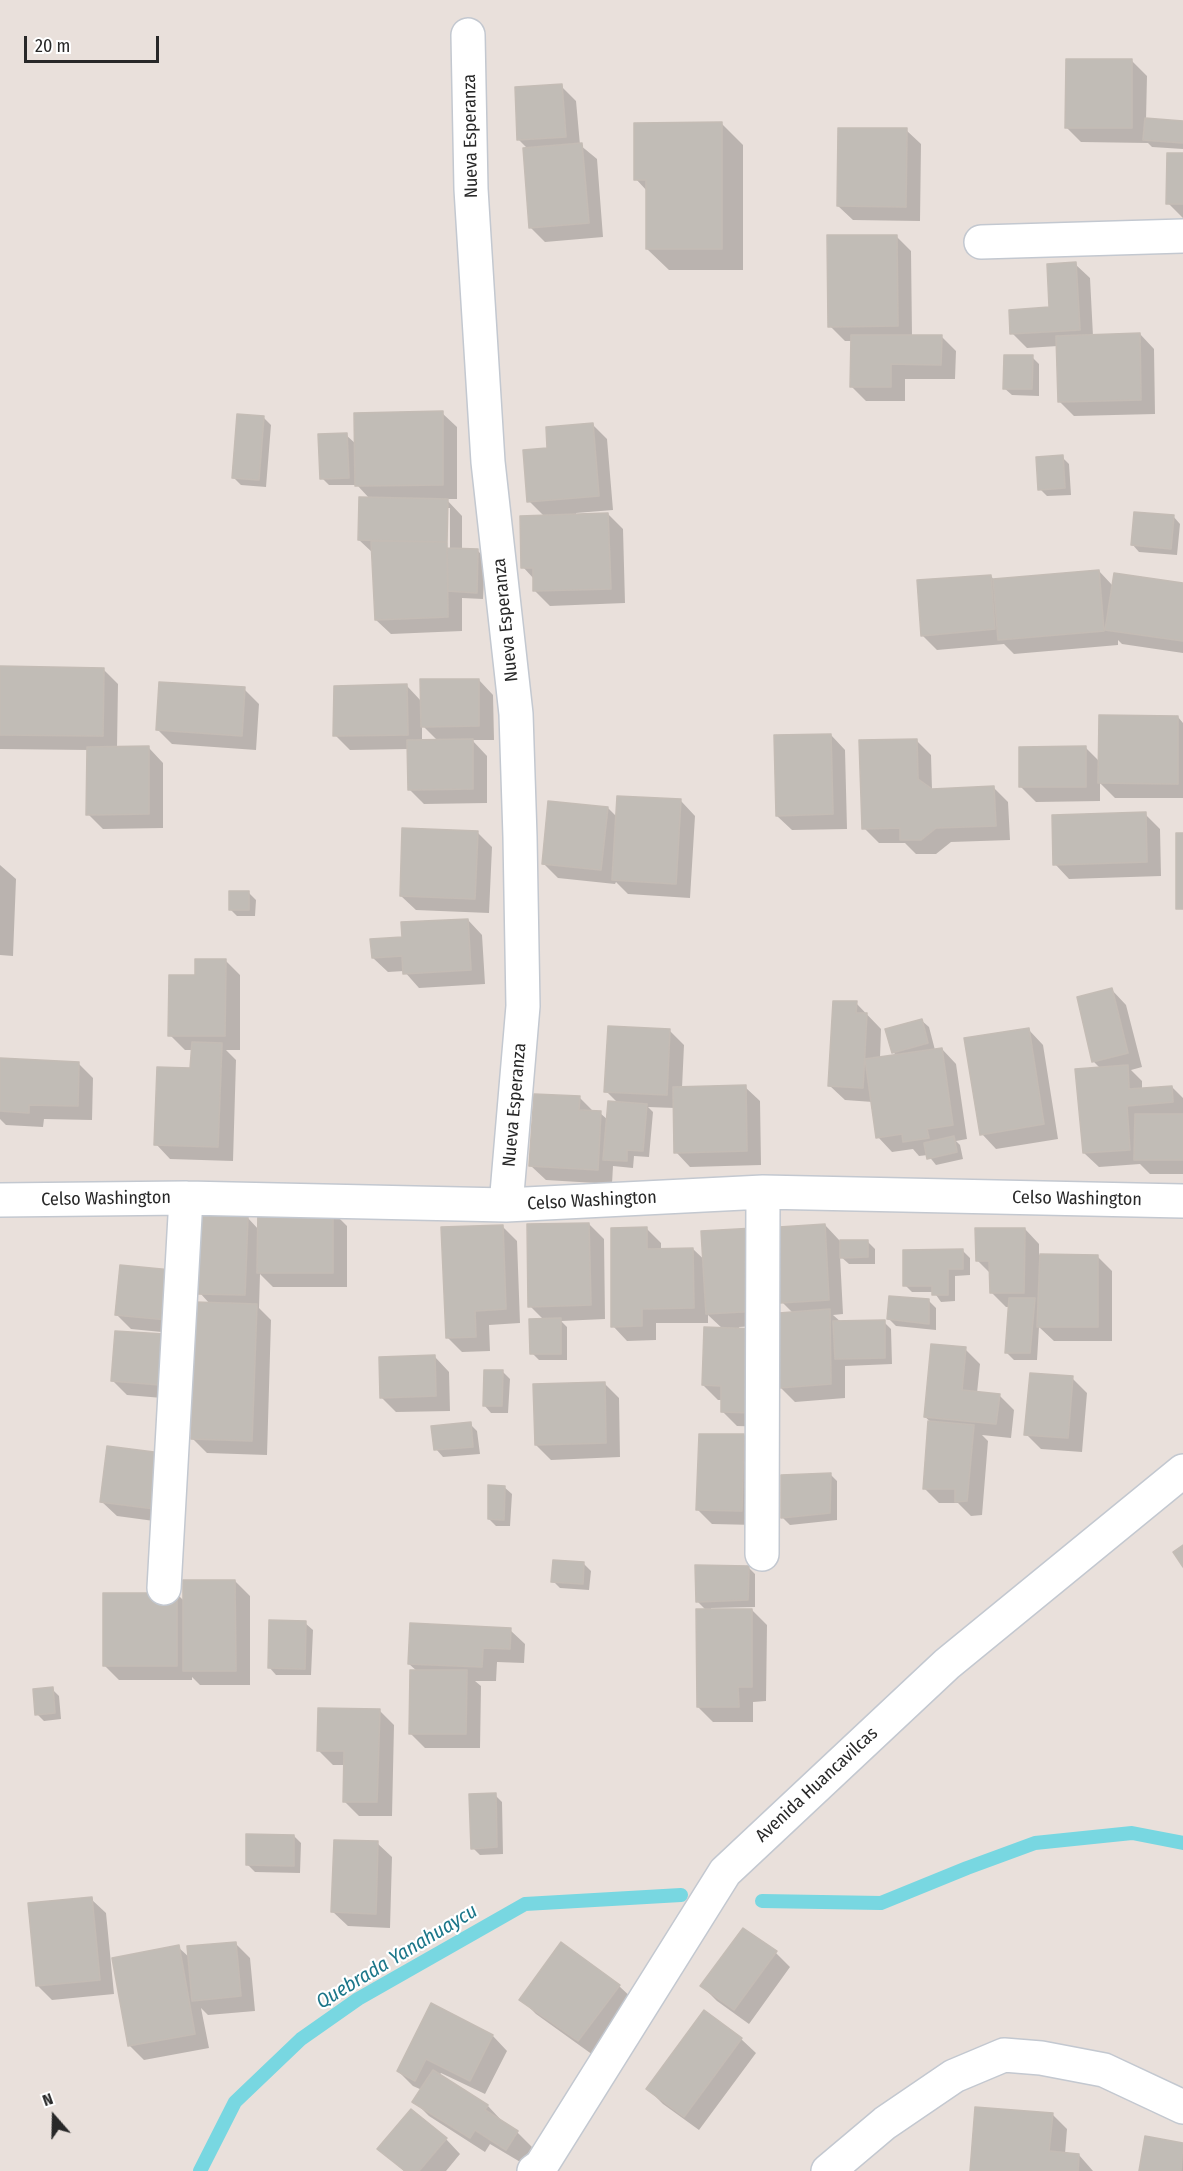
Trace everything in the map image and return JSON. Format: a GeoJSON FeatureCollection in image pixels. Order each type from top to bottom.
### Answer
{"type":"FeatureCollection","features":[{"type":"Feature","properties":{"kind":"street","name":"Nueva Esperanza"},"geometry":{"type":"LineString","coordinates":[[468,35],[471,189],[488,462],[516,714],[520,826],[523,1005],[506,1205]]}},
{"type":"Feature","properties":{"kind":"street"},"geometry":{"type":"LineString","coordinates":[[981,242],[1183,236]]}},
{"type":"Feature","properties":{"kind":"street","name":"Celso Washington"},"geometry":{"type":"LineString","coordinates":[[0,1200],[186,1198],[506,1205],[763,1192],[1183,1201]]}},
{"type":"Feature","properties":{"kind":"street"},"geometry":{"type":"LineString","coordinates":[[762,1554],[763,1192]]}},
{"type":"Feature","properties":{"kind":"street"},"geometry":{"type":"LineString","coordinates":[[164,1588],[186,1198]]}},
{"type":"Feature","properties":{"kind":"street","name":"Avenida Huancavilcas"},"geometry":{"type":"LineString","coordinates":[[534,2171],[541,2166],[724,1872],[947,1664],[1183,1471]]}},
{"type":"Feature","properties":{"kind":"street"},"geometry":{"type":"LineString","coordinates":[[828,2171],[885,2123],[954,2076],[1004,2055],[1041,2058],[1104,2070],[1183,2107]]}},
{"type":"Feature","properties":{"kind":"building"},"geometry":{"type":"Polygon","coordinates":[[[1066,59],[1132,59],[1132,128],[1065,128],[1066,59]]]}},
{"type":"Feature","properties":{"kind":"building"},"geometry":{"type":"Polygon","coordinates":[[[562,84],[566,137],[517,140],[515,87],[562,84]]]}},
{"type":"Feature","properties":{"kind":"building"},"geometry":{"type":"Polygon","coordinates":[[[1145,118],[1183,121],[1183,143],[1143,140],[1145,118]]]}},
{"type":"Feature","properties":{"kind":"building"},"geometry":{"type":"Polygon","coordinates":[[[722,122],[722,249],[646,249],[646,180],[634,180],[634,123],[722,122]]]}},
{"type":"Feature","properties":{"kind":"building"},"geometry":{"type":"Polygon","coordinates":[[[838,128],[907,128],[906,207],[837,206],[838,128]]]}},
{"type":"Feature","properties":{"kind":"building"},"geometry":{"type":"Polygon","coordinates":[[[582,143],[589,223],[529,228],[523,148],[582,143]]]}},
{"type":"Feature","properties":{"kind":"building"},"geometry":{"type":"Polygon","coordinates":[[[1167,153],[1183,153],[1183,204],[1166,204],[1167,153]]]}},
{"type":"Feature","properties":{"kind":"building"},"geometry":{"type":"Polygon","coordinates":[[[827,235],[897,235],[898,326],[828,327],[827,235]]]}},
{"type":"Feature","properties":{"kind":"building"},"geometry":{"type":"Polygon","coordinates":[[[1076,262],[1080,330],[1010,334],[1009,310],[1049,307],[1047,264],[1076,262]]]}},
{"type":"Feature","properties":{"kind":"building"},"geometry":{"type":"Polygon","coordinates":[[[1140,333],[1141,400],[1058,402],[1056,336],[1140,333]]]}},
{"type":"Feature","properties":{"kind":"building"},"geometry":{"type":"Polygon","coordinates":[[[851,335],[942,335],[941,365],[891,364],[891,387],[850,387],[851,335]]]}},
{"type":"Feature","properties":{"kind":"building"},"geometry":{"type":"Polygon","coordinates":[[[1004,355],[1033,355],[1032,389],[1003,389],[1004,355]]]}},
{"type":"Feature","properties":{"kind":"building"},"geometry":{"type":"Polygon","coordinates":[[[443,411],[443,485],[355,486],[354,413],[443,411]]]}},
{"type":"Feature","properties":{"kind":"building"},"geometry":{"type":"Polygon","coordinates":[[[237,414],[264,416],[259,480],[232,478],[237,414]]]}},
{"type":"Feature","properties":{"kind":"building"},"geometry":{"type":"Polygon","coordinates":[[[593,423],[599,496],[527,502],[523,450],[547,448],[546,427],[593,423]]]}},
{"type":"Feature","properties":{"kind":"building"},"geometry":{"type":"Polygon","coordinates":[[[347,433],[349,478],[320,479],[318,434],[347,433]]]}},
{"type":"Feature","properties":{"kind":"building"},"geometry":{"type":"Polygon","coordinates":[[[1063,455],[1065,488],[1038,490],[1036,457],[1063,455]]]}},
{"type":"Feature","properties":{"kind":"building"},"geometry":{"type":"Polygon","coordinates":[[[359,497],[448,499],[447,542],[358,540],[359,497]]]}},
{"type":"Feature","properties":{"kind":"building"},"geometry":{"type":"Polygon","coordinates":[[[1134,512],[1174,515],[1171,549],[1131,545],[1134,512]]]}},
{"type":"Feature","properties":{"kind":"building"},"geometry":{"type":"Polygon","coordinates":[[[608,513],[611,589],[533,591],[533,568],[521,568],[520,516],[608,513]]]}},
{"type":"Feature","properties":{"kind":"building"},"geometry":{"type":"Polygon","coordinates":[[[371,541],[447,542],[448,617],[375,620],[371,541]]]}},
{"type":"Feature","properties":{"kind":"building"},"geometry":{"type":"Polygon","coordinates":[[[447,548],[478,549],[477,593],[448,591],[447,548]]]}},
{"type":"Feature","properties":{"kind":"building"},"geometry":{"type":"Polygon","coordinates":[[[1099,570],[1104,631],[998,640],[993,579],[1099,570]]]}},
{"type":"Feature","properties":{"kind":"building"},"geometry":{"type":"Polygon","coordinates":[[[1114,573],[1183,583],[1183,641],[1105,630],[1114,573]]]}},
{"type":"Feature","properties":{"kind":"building"},"geometry":{"type":"Polygon","coordinates":[[[991,575],[995,629],[921,636],[917,580],[991,575]]]}},
{"type":"Feature","properties":{"kind":"building"},"geometry":{"type":"Polygon","coordinates":[[[0,666],[104,668],[103,736],[0,735],[0,666]]]}},
{"type":"Feature","properties":{"kind":"building"},"geometry":{"type":"Polygon","coordinates":[[[420,679],[479,679],[479,726],[421,727],[420,679]]]}},
{"type":"Feature","properties":{"kind":"building"},"geometry":{"type":"Polygon","coordinates":[[[159,682],[245,687],[242,736],[156,730],[159,682]]]}},
{"type":"Feature","properties":{"kind":"building"},"geometry":{"type":"Polygon","coordinates":[[[407,684],[408,735],[333,736],[334,686],[407,684]]]}},
{"type":"Feature","properties":{"kind":"building"},"geometry":{"type":"Polygon","coordinates":[[[1099,715],[1178,716],[1178,784],[1098,783],[1099,715]]]}},
{"type":"Feature","properties":{"kind":"building"},"geometry":{"type":"Polygon","coordinates":[[[831,734],[833,814],[776,816],[774,735],[831,734]]]}},
{"type":"Feature","properties":{"kind":"building"},"geometry":{"type":"Polygon","coordinates":[[[473,739],[473,789],[408,790],[407,740],[473,739]]]}},
{"type":"Feature","properties":{"kind":"building"},"geometry":{"type":"Polygon","coordinates":[[[917,739],[918,779],[932,789],[994,786],[996,826],[936,828],[921,840],[900,840],[900,828],[862,829],[859,740],[917,739]]]}},
{"type":"Feature","properties":{"kind":"building"},"geometry":{"type":"Polygon","coordinates":[[[149,746],[149,814],[86,815],[87,747],[149,746]]]}},
{"type":"Feature","properties":{"kind":"building"},"geometry":{"type":"Polygon","coordinates":[[[1086,746],[1086,787],[1019,787],[1019,747],[1086,746]]]}},
{"type":"Feature","properties":{"kind":"building"},"geometry":{"type":"Polygon","coordinates":[[[617,796],[681,799],[676,884],[612,880],[617,796]]]}},
{"type":"Feature","properties":{"kind":"building"},"geometry":{"type":"Polygon","coordinates":[[[548,801],[608,807],[601,870],[542,864],[548,801]]]}},
{"type":"Feature","properties":{"kind":"building"},"geometry":{"type":"Polygon","coordinates":[[[1146,812],[1147,862],[1053,865],[1052,815],[1146,812]]]}},
{"type":"Feature","properties":{"kind":"building"},"geometry":{"type":"Polygon","coordinates":[[[402,828],[478,831],[475,899],[400,896],[402,828]]]}},
{"type":"Feature","properties":{"kind":"building"},"geometry":{"type":"Polygon","coordinates":[[[1176,833],[1183,833],[1183,909],[1176,909],[1176,833]]]}},
{"type":"Feature","properties":{"kind":"building"},"geometry":{"type":"Polygon","coordinates":[[[229,891],[249,891],[249,910],[229,910],[229,891]]]}},
{"type":"Feature","properties":{"kind":"building"},"geometry":{"type":"Polygon","coordinates":[[[468,919],[471,970],[403,974],[402,956],[372,958],[370,939],[402,937],[401,922],[468,919]]]}},
{"type":"Feature","properties":{"kind":"building"},"geometry":{"type":"Polygon","coordinates":[[[195,959],[226,959],[225,1036],[168,1036],[169,975],[195,975],[195,959]]]}},
{"type":"Feature","properties":{"kind":"building"},"geometry":{"type":"Polygon","coordinates":[[[1112,988],[1128,1053],[1092,1062],[1077,997],[1112,988]]]}},
{"type":"Feature","properties":{"kind":"building"},"geometry":{"type":"Polygon","coordinates":[[[833,1001],[857,1001],[856,1013],[867,1013],[863,1088],[828,1086],[833,1001]]]}},
{"type":"Feature","properties":{"kind":"building"},"geometry":{"type":"Polygon","coordinates":[[[922,1019],[928,1043],[892,1053],[885,1029],[922,1019]]]}},
{"type":"Feature","properties":{"kind":"building"},"geometry":{"type":"Polygon","coordinates":[[[608,1026],[670,1029],[667,1095],[604,1092],[608,1026]]]}},
{"type":"Feature","properties":{"kind":"building"},"geometry":{"type":"Polygon","coordinates":[[[1029,1028],[1044,1124],[980,1135],[964,1038],[1029,1028]]]}},
{"type":"Feature","properties":{"kind":"building"},"geometry":{"type":"Polygon","coordinates":[[[192,1042],[222,1043],[218,1147],[154,1145],[157,1067],[190,1068],[192,1042]]]}},
{"type":"Feature","properties":{"kind":"building"},"geometry":{"type":"Polygon","coordinates":[[[942,1048],[953,1125],[927,1129],[929,1138],[903,1142],[902,1134],[876,1138],[865,1059],[942,1048]]]}},
{"type":"Feature","properties":{"kind":"building"},"geometry":{"type":"Polygon","coordinates":[[[0,1058],[79,1062],[78,1106],[29,1105],[29,1113],[0,1111],[0,1058]]]}},
{"type":"Feature","properties":{"kind":"building"},"geometry":{"type":"Polygon","coordinates":[[[1128,1065],[1129,1089],[1172,1086],[1173,1102],[1127,1106],[1130,1150],[1083,1153],[1075,1069],[1128,1065]]]}},
{"type":"Feature","properties":{"kind":"building"},"geometry":{"type":"Polygon","coordinates":[[[746,1085],[747,1151],[674,1153],[673,1087],[746,1085]]]}},
{"type":"Feature","properties":{"kind":"building"},"geometry":{"type":"Polygon","coordinates":[[[534,1094],[580,1096],[579,1110],[601,1111],[598,1170],[529,1166],[534,1094]]]}},
{"type":"Feature","properties":{"kind":"building"},"geometry":{"type":"Polygon","coordinates":[[[608,1101],[647,1104],[643,1151],[627,1150],[627,1161],[603,1160],[608,1101]]]}},
{"type":"Feature","properties":{"kind":"building"},"geometry":{"type":"Polygon","coordinates":[[[1135,1114],[1183,1114],[1183,1160],[1134,1160],[1135,1114]]]}},
{"type":"Feature","properties":{"kind":"building"},"geometry":{"type":"Polygon","coordinates":[[[954,1136],[957,1152],[927,1159],[924,1143],[954,1136]]]}},
{"type":"Feature","properties":{"kind":"building"},"geometry":{"type":"Polygon","coordinates":[[[258,1209],[333,1210],[333,1273],[257,1273],[258,1209]]]}},
{"type":"Feature","properties":{"kind":"building"},"geometry":{"type":"Polygon","coordinates":[[[200,1215],[248,1216],[245,1295],[198,1294],[200,1215]]]}},
{"type":"Feature","properties":{"kind":"building"},"geometry":{"type":"Polygon","coordinates":[[[589,1223],[591,1305],[528,1307],[527,1224],[589,1223]]]}},
{"type":"Feature","properties":{"kind":"building"},"geometry":{"type":"Polygon","coordinates":[[[825,1224],[829,1300],[780,1303],[779,1227],[825,1224]]]}},
{"type":"Feature","properties":{"kind":"building"},"geometry":{"type":"Polygon","coordinates":[[[503,1225],[506,1309],[475,1311],[476,1337],[446,1338],[441,1227],[503,1225]]]}},
{"type":"Feature","properties":{"kind":"building"},"geometry":{"type":"Polygon","coordinates":[[[647,1227],[647,1249],[693,1248],[694,1308],[642,1309],[642,1326],[611,1327],[611,1228],[647,1227]]]}},
{"type":"Feature","properties":{"kind":"building"},"geometry":{"type":"Polygon","coordinates":[[[755,1228],[759,1311],[706,1314],[701,1231],[755,1228]]]}},
{"type":"Feature","properties":{"kind":"building"},"geometry":{"type":"Polygon","coordinates":[[[975,1228],[1025,1228],[1024,1293],[990,1293],[989,1261],[976,1261],[975,1228]]]}},
{"type":"Feature","properties":{"kind":"building"},"geometry":{"type":"Polygon","coordinates":[[[840,1240],[868,1240],[868,1257],[840,1258],[840,1240]]]}},
{"type":"Feature","properties":{"kind":"building"},"geometry":{"type":"Polygon","coordinates":[[[963,1249],[963,1269],[948,1269],[948,1295],[932,1295],[932,1286],[903,1286],[903,1250],[963,1249]]]}},
{"type":"Feature","properties":{"kind":"building"},"geometry":{"type":"Polygon","coordinates":[[[1040,1254],[1098,1255],[1098,1327],[1037,1327],[1040,1254]]]}},
{"type":"Feature","properties":{"kind":"building"},"geometry":{"type":"Polygon","coordinates":[[[120,1265],[172,1270],[168,1320],[115,1315],[120,1265]]]}},
{"type":"Feature","properties":{"kind":"building"},"geometry":{"type":"Polygon","coordinates":[[[889,1296],[929,1299],[929,1324],[887,1319],[889,1296]]]}},
{"type":"Feature","properties":{"kind":"building"},"geometry":{"type":"Polygon","coordinates":[[[1009,1298],[1035,1298],[1030,1353],[1005,1353],[1009,1298]]]}},
{"type":"Feature","properties":{"kind":"building"},"geometry":{"type":"Polygon","coordinates":[[[195,1302],[257,1304],[252,1441],[191,1439],[195,1302]]]}},
{"type":"Feature","properties":{"kind":"building"},"geometry":{"type":"Polygon","coordinates":[[[830,1309],[831,1384],[779,1388],[779,1313],[830,1309]]]}},
{"type":"Feature","properties":{"kind":"building"},"geometry":{"type":"Polygon","coordinates":[[[561,1318],[561,1354],[530,1354],[529,1319],[561,1318]]]}},
{"type":"Feature","properties":{"kind":"building"},"geometry":{"type":"Polygon","coordinates":[[[885,1320],[885,1358],[835,1359],[833,1321],[885,1320]]]}},
{"type":"Feature","properties":{"kind":"building"},"geometry":{"type":"Polygon","coordinates":[[[704,1327],[758,1329],[755,1413],[721,1412],[721,1386],[702,1385],[704,1327]]]}},
{"type":"Feature","properties":{"kind":"building"},"geometry":{"type":"Polygon","coordinates":[[[115,1331],[164,1334],[160,1385],[111,1381],[115,1331]]]}},
{"type":"Feature","properties":{"kind":"building"},"geometry":{"type":"Polygon","coordinates":[[[931,1344],[966,1347],[962,1390],[1000,1394],[996,1424],[924,1417],[931,1344]]]}},
{"type":"Feature","properties":{"kind":"building"},"geometry":{"type":"Polygon","coordinates":[[[435,1355],[436,1396],[380,1398],[379,1357],[435,1355]]]}},
{"type":"Feature","properties":{"kind":"building"},"geometry":{"type":"Polygon","coordinates":[[[484,1370],[503,1370],[502,1406],[483,1406],[484,1370]]]}},
{"type":"Feature","properties":{"kind":"building"},"geometry":{"type":"Polygon","coordinates":[[[1030,1373],[1073,1376],[1068,1438],[1024,1435],[1030,1373]]]}},
{"type":"Feature","properties":{"kind":"building"},"geometry":{"type":"Polygon","coordinates":[[[605,1382],[606,1443],[535,1445],[533,1384],[605,1382]]]}},
{"type":"Feature","properties":{"kind":"building"},"geometry":{"type":"Polygon","coordinates":[[[928,1421],[974,1425],[967,1501],[955,1502],[955,1489],[923,1489],[928,1421]]]}},
{"type":"Feature","properties":{"kind":"building"},"geometry":{"type":"Polygon","coordinates":[[[471,1422],[473,1447],[434,1450],[431,1426],[471,1422]]]}},
{"type":"Feature","properties":{"kind":"building"},"geometry":{"type":"Polygon","coordinates":[[[699,1434],[744,1434],[742,1511],[696,1510],[699,1434]]]}},
{"type":"Feature","properties":{"kind":"building"},"geometry":{"type":"Polygon","coordinates":[[[107,1446],[162,1453],[155,1509],[100,1502],[107,1446]]]}},
{"type":"Feature","properties":{"kind":"building"},"geometry":{"type":"Polygon","coordinates":[[[831,1473],[830,1513],[781,1518],[781,1475],[831,1473]]]}},
{"type":"Feature","properties":{"kind":"building"},"geometry":{"type":"Polygon","coordinates":[[[488,1485],[505,1486],[504,1520],[488,1519],[488,1485]]]}},
{"type":"Feature","properties":{"kind":"building"},"geometry":{"type":"Polygon","coordinates":[[[1183,1545],[1183,1567],[1173,1552],[1183,1545]]]}},
{"type":"Feature","properties":{"kind":"building"},"geometry":{"type":"Polygon","coordinates":[[[553,1560],[584,1562],[583,1584],[551,1582],[553,1560]]]}},
{"type":"Feature","properties":{"kind":"building"},"geometry":{"type":"Polygon","coordinates":[[[695,1565],[749,1566],[748,1600],[696,1602],[695,1565]]]}},
{"type":"Feature","properties":{"kind":"building"},"geometry":{"type":"Polygon","coordinates":[[[183,1580],[235,1580],[236,1671],[183,1671],[183,1580]]]}},
{"type":"Feature","properties":{"kind":"building"},"geometry":{"type":"Polygon","coordinates":[[[103,1593],[177,1593],[177,1666],[103,1666],[103,1593]]]}},
{"type":"Feature","properties":{"kind":"building"},"geometry":{"type":"Polygon","coordinates":[[[696,1609],[752,1609],[752,1687],[738,1687],[739,1707],[697,1707],[696,1609]]]}},
{"type":"Feature","properties":{"kind":"building"},"geometry":{"type":"Polygon","coordinates":[[[269,1620],[306,1621],[305,1669],[268,1668],[269,1620]]]}},
{"type":"Feature","properties":{"kind":"building"},"geometry":{"type":"Polygon","coordinates":[[[410,1623],[511,1628],[510,1649],[483,1648],[482,1667],[408,1664],[410,1623]]]}},
{"type":"Feature","properties":{"kind":"building"},"geometry":{"type":"Polygon","coordinates":[[[410,1670],[467,1670],[466,1734],[409,1734],[410,1670]]]}},
{"type":"Feature","properties":{"kind":"building"},"geometry":{"type":"Polygon","coordinates":[[[53,1687],[55,1713],[35,1715],[33,1689],[53,1687]]]}},
{"type":"Feature","properties":{"kind":"building"},"geometry":{"type":"Polygon","coordinates":[[[318,1708],[380,1709],[377,1802],[343,1802],[344,1751],[317,1751],[318,1708]]]}},
{"type":"Feature","properties":{"kind":"building"},"geometry":{"type":"Polygon","coordinates":[[[496,1793],[497,1847],[471,1849],[469,1794],[496,1793]]]}},
{"type":"Feature","properties":{"kind":"building"},"geometry":{"type":"Polygon","coordinates":[[[246,1834],[294,1835],[294,1866],[246,1865],[246,1834]]]}},
{"type":"Feature","properties":{"kind":"building"},"geometry":{"type":"Polygon","coordinates":[[[334,1840],[378,1841],[376,1914],[331,1912],[334,1840]]]}},
{"type":"Feature","properties":{"kind":"building"},"geometry":{"type":"Polygon","coordinates":[[[92,1897],[100,1980],[36,1986],[28,1903],[92,1897]]]}},
{"type":"Feature","properties":{"kind":"building"},"geometry":{"type":"Polygon","coordinates":[[[743,1928],[777,1951],[734,2010],[700,1986],[743,1928]]]}},
{"type":"Feature","properties":{"kind":"building"},"geometry":{"type":"Polygon","coordinates":[[[236,1942],[241,1996],[192,2001],[187,1946],[236,1942]]]}},
{"type":"Feature","properties":{"kind":"building"},"geometry":{"type":"Polygon","coordinates":[[[561,1942],[620,1985],[578,2041],[519,2000],[561,1942]]]}},
{"type":"Feature","properties":{"kind":"building"},"geometry":{"type":"Polygon","coordinates":[[[179,1945],[195,2034],[128,2046],[112,1958],[179,1945]]]}},
{"type":"Feature","properties":{"kind":"building"},"geometry":{"type":"Polygon","coordinates":[[[431,2003],[493,2035],[470,2081],[426,2059],[415,2081],[397,2071],[431,2003]]]}},
{"type":"Feature","properties":{"kind":"building"},"geometry":{"type":"Polygon","coordinates":[[[704,2010],[742,2038],[684,2117],[646,2089],[704,2010]]]}},
{"type":"Feature","properties":{"kind":"building"},"geometry":{"type":"Polygon","coordinates":[[[433,2070],[488,2105],[485,2110],[518,2131],[506,2150],[475,2130],[470,2138],[412,2102],[433,2070]]]}},
{"type":"Feature","properties":{"kind":"building"},"geometry":{"type":"Polygon","coordinates":[[[975,2107],[1053,2113],[1049,2151],[1079,2154],[1078,2171],[970,2171],[975,2107]]]}},
{"type":"Feature","properties":{"kind":"building"},"geometry":{"type":"Polygon","coordinates":[[[411,2109],[447,2138],[419,2171],[405,2171],[377,2149],[411,2109]]]}},
{"type":"Feature","properties":{"kind":"building"},"geometry":{"type":"Polygon","coordinates":[[[1145,2136],[1183,2143],[1181,2171],[1139,2171],[1145,2136]]]}},
{"type":"Feature","properties":{"kind":"waterway","name":"Quebrada Yanahuaycu"},"geometry":{"type":"LineString","coordinates":[[762,1901],[881,1903],[1035,1843],[1132,1833],[1183,1843]]}},
{"type":"Feature","properties":{"kind":"waterway","name":"Quebrada Yanahuaycu"},"geometry":{"type":"LineString","coordinates":[[200,2171],[235,2102],[301,2039],[358,1999],[525,1904],[681,1895]]}}]}
